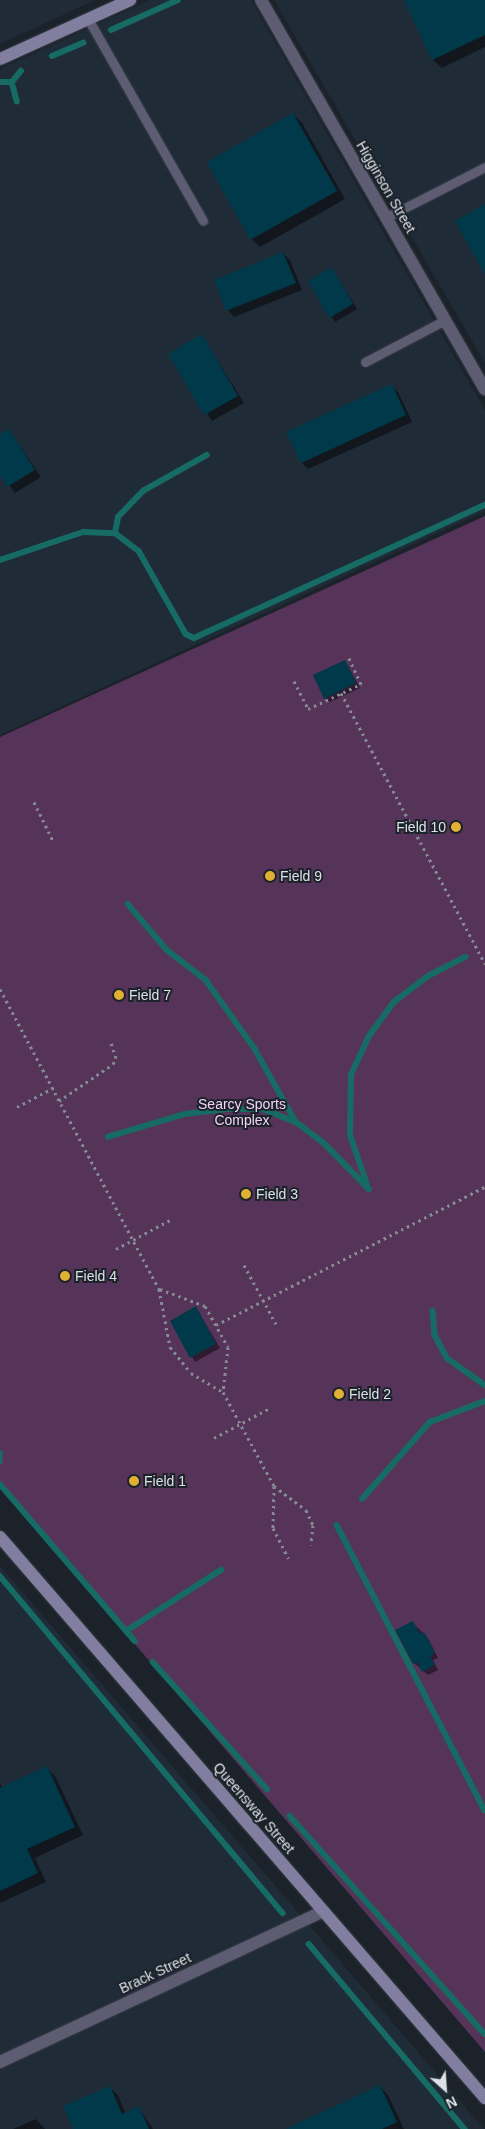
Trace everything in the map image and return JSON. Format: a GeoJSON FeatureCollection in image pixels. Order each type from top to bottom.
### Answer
{"type":"FeatureCollection","features":[{"type":"Feature","properties":{"kind":"street"},"geometry":{"type":"LineString","coordinates":[[0,59],[130,0]]}},
{"type":"Feature","properties":{"kind":"street","name":"Higginson Street"},"geometry":{"type":"LineString","coordinates":[[261,0],[485,389]]}},
{"type":"Feature","properties":{"kind":"street","name":"Queensway Street"},"geometry":{"type":"LineString","coordinates":[[0,1537],[485,2098]]}},
{"type":"Feature","properties":{"kind":"street","name":"Brack Street"},"geometry":{"type":"LineString","coordinates":[[0,2062],[324,1911]]}},
{"type":"Feature","properties":{"kind":"lane"},"geometry":{"type":"LineString","coordinates":[[88,19],[203,221]]}},
{"type":"Feature","properties":{"kind":"lane"},"geometry":{"type":"LineString","coordinates":[[386,218],[485,167]]}},
{"type":"Feature","properties":{"kind":"lane"},"geometry":{"type":"LineString","coordinates":[[365,362],[445,320]]}},
{"type":"Feature","properties":{"kind":"path"},"geometry":{"type":"LineString","coordinates":[[294,681],[308,709],[361,684],[348,656]]}},
{"type":"Feature","properties":{"kind":"path"},"geometry":{"type":"LineString","coordinates":[[341,693],[485,964]]}},
{"type":"Feature","properties":{"kind":"path"},"geometry":{"type":"LineString","coordinates":[[34,802],[52,841]]}},
{"type":"Feature","properties":{"kind":"path"},"geometry":{"type":"LineString","coordinates":[[0,990],[159,1289],[170,1347],[192,1373],[224,1392]]}},
{"type":"Feature","properties":{"kind":"path"},"geometry":{"type":"LineString","coordinates":[[59,1101],[114,1064],[116,1058],[110,1040]]}},
{"type":"Feature","properties":{"kind":"path"},"geometry":{"type":"LineString","coordinates":[[17,1107],[52,1088]]}},
{"type":"Feature","properties":{"kind":"path"},"geometry":{"type":"LineString","coordinates":[[216,1325],[485,1187]]}},
{"type":"Feature","properties":{"kind":"path"},"geometry":{"type":"LineString","coordinates":[[116,1249],[170,1220]]}},
{"type":"Feature","properties":{"kind":"path"},"geometry":{"type":"LineString","coordinates":[[244,1265],[276,1324]]}},
{"type":"Feature","properties":{"kind":"path"},"geometry":{"type":"LineString","coordinates":[[159,1289],[205,1306],[228,1347],[224,1392],[274,1486],[306,1510],[313,1524],[311,1545]]}},
{"type":"Feature","properties":{"kind":"path"},"geometry":{"type":"LineString","coordinates":[[214,1438],[270,1408]]}},
{"type":"Feature","properties":{"kind":"path"},"geometry":{"type":"LineString","coordinates":[[274,1486],[273,1528],[288,1558]]}},
{"type":"Feature","properties":{"kind":"shaded area"},"geometry":{"type":"Polygon","coordinates":[[[0,0],[95,0],[0,44],[0,0]]]}},
{"type":"Feature","properties":{"kind":"shaded area"},"geometry":{"type":"Polygon","coordinates":[[[150,0],[251,0],[485,410],[485,511],[0,735],[0,69],[150,0]]]}},
{"type":"Feature","properties":{"kind":"shaded area"},"geometry":{"type":"Polygon","coordinates":[[[274,0],[485,0],[485,363],[274,0]]]}},
{"type":"Feature","properties":{"kind":"shaded area"},"geometry":{"type":"Polygon","coordinates":[[[0,1566],[316,1933],[484,2129],[0,2129],[0,1566]]]}},
{"type":"Feature","properties":{"kind":"green space","name":"Searcy Sports Complex"},"geometry":{"type":"Polygon","coordinates":[[[485,516],[485,2052],[0,1487],[0,737],[485,516]]]}},
{"type":"Feature","properties":{"kind":"building"},"geometry":{"type":"Polygon","coordinates":[[[404,0],[485,0],[485,35],[432,60],[404,0]]]}},
{"type":"Feature","properties":{"kind":"building"},"geometry":{"type":"Polygon","coordinates":[[[293,113],[337,191],[250,240],[207,162],[293,113]]]}},
{"type":"Feature","properties":{"kind":"building"},"geometry":{"type":"Polygon","coordinates":[[[485,204],[485,274],[455,221],[485,204]]]}},
{"type":"Feature","properties":{"kind":"building"},"geometry":{"type":"Polygon","coordinates":[[[283,252],[296,283],[226,311],[214,280],[283,252]]]}},
{"type":"Feature","properties":{"kind":"building"},"geometry":{"type":"Polygon","coordinates":[[[332,267],[353,304],[329,318],[308,281],[332,267]]]}},
{"type":"Feature","properties":{"kind":"building"},"geometry":{"type":"Polygon","coordinates":[[[202,334],[238,396],[204,415],[168,354],[202,334]]]}},
{"type":"Feature","properties":{"kind":"building"},"geometry":{"type":"Polygon","coordinates":[[[392,384],[406,415],[301,463],[286,432],[392,384]]]}},
{"type":"Feature","properties":{"kind":"building"},"geometry":{"type":"Polygon","coordinates":[[[9,429],[35,470],[7,487],[0,475],[0,434],[9,429]]]}},
{"type":"Feature","properties":{"kind":"building"},"geometry":{"type":"Polygon","coordinates":[[[345,660],[356,683],[324,699],[313,675],[345,660]]]}},
{"type":"Feature","properties":{"kind":"building"},"geometry":{"type":"Polygon","coordinates":[[[196,1306],[216,1344],[190,1358],[170,1321],[196,1306]]]}},
{"type":"Feature","properties":{"kind":"building"},"geometry":{"type":"Polygon","coordinates":[[[413,1621],[420,1634],[424,1632],[435,1653],[430,1656],[435,1665],[422,1672],[417,1662],[413,1664],[395,1630],[413,1621]]]}},
{"type":"Feature","properties":{"kind":"building"},"geometry":{"type":"Polygon","coordinates":[[[47,1766],[75,1827],[27,1849],[38,1873],[0,1891],[0,1788],[47,1766]]]}},
{"type":"Feature","properties":{"kind":"building"},"geometry":{"type":"Polygon","coordinates":[[[380,2085],[397,2122],[382,2129],[286,2129],[380,2085]]]}},
{"type":"Feature","properties":{"kind":"building"},"geometry":{"type":"Polygon","coordinates":[[[110,2086],[122,2114],[139,2106],[149,2129],[73,2129],[63,2106],[110,2086]]]}},
{"type":"Feature","properties":{"kind":"waterway"},"geometry":{"type":"LineString","coordinates":[[111,30],[178,0]]}},
{"type":"Feature","properties":{"kind":"waterway"},"geometry":{"type":"LineString","coordinates":[[52,56],[83,43]]}},
{"type":"Feature","properties":{"kind":"waterway"},"geometry":{"type":"LineString","coordinates":[[0,82],[12,82],[21,71]]}},
{"type":"Feature","properties":{"kind":"waterway"},"geometry":{"type":"LineString","coordinates":[[12,82],[17,101]]}},
{"type":"Feature","properties":{"kind":"waterway"},"geometry":{"type":"LineString","coordinates":[[115,533],[118,517],[143,491],[207,455]]}},
{"type":"Feature","properties":{"kind":"waterway"},"geometry":{"type":"LineString","coordinates":[[0,560],[83,532],[115,533],[139,551],[186,634],[194,638],[485,505]]}},
{"type":"Feature","properties":{"kind":"waterway"},"geometry":{"type":"LineString","coordinates":[[128,904],[167,950],[206,980],[255,1049],[296,1122]]}},
{"type":"Feature","properties":{"kind":"waterway"},"geometry":{"type":"LineString","coordinates":[[367,1185],[350,1135],[351,1075],[369,1036],[394,1002],[428,976],[465,957]]}},
{"type":"Feature","properties":{"kind":"waterway"},"geometry":{"type":"LineString","coordinates":[[108,1137],[185,1114],[224,1109],[263,1109],[296,1122],[323,1142],[369,1189]]}},
{"type":"Feature","properties":{"kind":"waterway"},"geometry":{"type":"LineString","coordinates":[[433,1311],[435,1335],[447,1358],[485,1385]]}},
{"type":"Feature","properties":{"kind":"waterway"},"geometry":{"type":"LineString","coordinates":[[362,1499],[430,1422],[485,1401]]}},
{"type":"Feature","properties":{"kind":"waterway"},"geometry":{"type":"LineString","coordinates":[[0,1453],[0,1461]]}},
{"type":"Feature","properties":{"kind":"waterway"},"geometry":{"type":"LineString","coordinates":[[0,1484],[135,1641]]}},
{"type":"Feature","properties":{"kind":"waterway"},"geometry":{"type":"LineString","coordinates":[[337,1525],[485,1810]]}},
{"type":"Feature","properties":{"kind":"waterway"},"geometry":{"type":"LineString","coordinates":[[126,1631],[221,1570]]}},
{"type":"Feature","properties":{"kind":"waterway"},"geometry":{"type":"LineString","coordinates":[[0,1576],[283,1913]]}},
{"type":"Feature","properties":{"kind":"waterway"},"geometry":{"type":"LineString","coordinates":[[153,1662],[267,1789]]}},
{"type":"Feature","properties":{"kind":"waterway"},"geometry":{"type":"LineString","coordinates":[[290,1816],[485,2034]]}},
{"type":"Feature","properties":{"kind":"waterway"},"geometry":{"type":"LineString","coordinates":[[309,1944],[465,2129]]}},
{"type":"Feature","properties":{"kind":"place","name":"Field 10"},"geometry":{"type":"Point","coordinates":[456,827]}},
{"type":"Feature","properties":{"kind":"place","name":"Field 9"},"geometry":{"type":"Point","coordinates":[270,876]}},
{"type":"Feature","properties":{"kind":"place","name":"Field 7"},"geometry":{"type":"Point","coordinates":[119,995]}},
{"type":"Feature","properties":{"kind":"place","name":"Field 3"},"geometry":{"type":"Point","coordinates":[246,1194]}},
{"type":"Feature","properties":{"kind":"place","name":"Field 4"},"geometry":{"type":"Point","coordinates":[65,1276]}},
{"type":"Feature","properties":{"kind":"place","name":"Field 2"},"geometry":{"type":"Point","coordinates":[339,1394]}},
{"type":"Feature","properties":{"kind":"place","name":"Field 1"},"geometry":{"type":"Point","coordinates":[134,1481]}}]}
